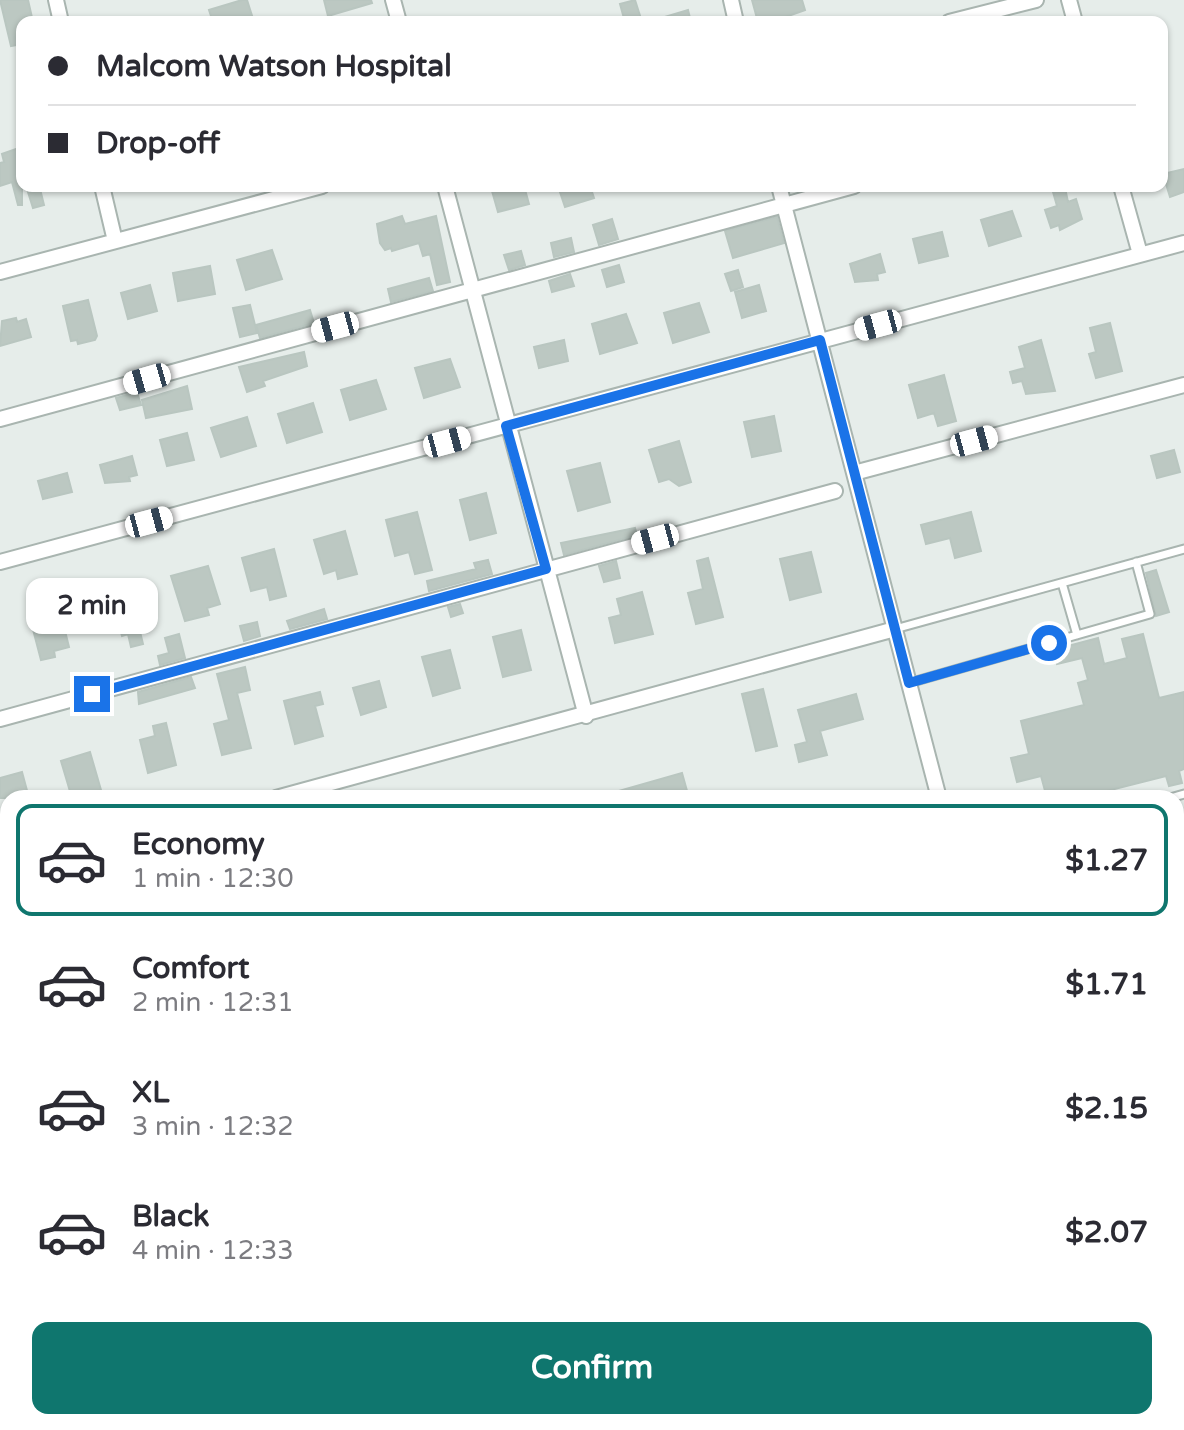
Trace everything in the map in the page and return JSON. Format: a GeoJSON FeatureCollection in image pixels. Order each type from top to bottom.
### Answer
{"type":"FeatureCollection","features":[{"type":"Feature","properties":{"kind":"street"},"geometry":{"type":"LineString","coordinates":[[973,16],[1036,0]]}},
{"type":"Feature","properties":{"kind":"street"},"geometry":{"type":"LineString","coordinates":[[103,192],[115,241]]}},
{"type":"Feature","properties":{"kind":"street"},"geometry":{"type":"LineString","coordinates":[[0,272],[299,192]]}},
{"type":"Feature","properties":{"kind":"street"},"geometry":{"type":"LineString","coordinates":[[446,192],[506,426],[586,716]]}},
{"type":"Feature","properties":{"kind":"street"},"geometry":{"type":"LineString","coordinates":[[781,192],[937,790]]}},
{"type":"Feature","properties":{"kind":"street"},"geometry":{"type":"LineString","coordinates":[[0,419],[831,192]]}},
{"type":"Feature","properties":{"kind":"street"},"geometry":{"type":"LineString","coordinates":[[1123,192],[1140,254]]}},
{"type":"Feature","properties":{"kind":"street"},"geometry":{"type":"LineString","coordinates":[[0,562],[1184,243]]}},
{"type":"Feature","properties":{"kind":"street"},"geometry":{"type":"LineString","coordinates":[[854,473],[1184,385]]}},
{"type":"Feature","properties":{"kind":"street"},"geometry":{"type":"LineString","coordinates":[[0,719],[835,491]]}},
{"type":"Feature","properties":{"kind":"street"},"geometry":{"type":"LineString","coordinates":[[306,790],[586,716],[895,629]]}},
{"type":"Feature","properties":{"kind":"lane"},"geometry":{"type":"LineString","coordinates":[[895,629],[1184,549]]}},
{"type":"Feature","properties":{"kind":"lane"},"geometry":{"type":"LineString","coordinates":[[909,683],[1150,614],[1136,562]]}},
{"type":"Feature","properties":{"kind":"lane"},"geometry":{"type":"LineString","coordinates":[[1062,583],[1077,635]]}},
{"type":"Feature","properties":{"kind":"building"},"geometry":{"type":"Polygon","coordinates":[[[0,0],[28,0],[32,16],[16,16],[16,45],[11,46],[0,0]]]}},
{"type":"Feature","properties":{"kind":"building"},"geometry":{"type":"Polygon","coordinates":[[[247,0],[252,16],[211,16],[209,10],[247,0]]]}},
{"type":"Feature","properties":{"kind":"building"},"geometry":{"type":"Polygon","coordinates":[[[324,0],[371,0],[372,3],[328,16],[324,0]]]}},
{"type":"Feature","properties":{"kind":"building"},"geometry":{"type":"Polygon","coordinates":[[[635,0],[640,16],[623,16],[620,4],[635,0]]]}},
{"type":"Feature","properties":{"kind":"building"},"geometry":{"type":"Polygon","coordinates":[[[752,0],[802,0],[805,10],[788,16],[756,16],[752,0]]]}},
{"type":"Feature","properties":{"kind":"building"},"geometry":{"type":"Polygon","coordinates":[[[688,10],[690,16],[668,16],[688,10]]]}},
{"type":"Feature","properties":{"kind":"building"},"geometry":{"type":"Polygon","coordinates":[[[16,149],[16,192],[22,192],[22,205],[18,205],[12,182],[0,186],[0,163],[4,162],[2,154],[16,149]]]}},
{"type":"Feature","properties":{"kind":"building"},"geometry":{"type":"Polygon","coordinates":[[[1184,169],[1184,192],[1170,197],[1168,173],[1184,169]]]}},
{"type":"Feature","properties":{"kind":"building"},"geometry":{"type":"Polygon","coordinates":[[[28,192],[41,192],[44,205],[33,208],[28,192]]]}},
{"type":"Feature","properties":{"kind":"building"},"geometry":{"type":"Polygon","coordinates":[[[492,192],[526,192],[529,204],[498,212],[492,192]]]}},
{"type":"Feature","properties":{"kind":"building"},"geometry":{"type":"Polygon","coordinates":[[[560,192],[592,192],[594,198],[565,207],[560,192]]]}},
{"type":"Feature","properties":{"kind":"building"},"geometry":{"type":"Polygon","coordinates":[[[1053,192],[1066,192],[1068,202],[1076,199],[1082,219],[1060,230],[1059,225],[1051,228],[1045,210],[1057,206],[1053,192]]]}},
{"type":"Feature","properties":{"kind":"building"},"geometry":{"type":"Polygon","coordinates":[[[1012,211],[1021,236],[989,246],[981,220],[1012,211]]]}},
{"type":"Feature","properties":{"kind":"building"},"geometry":{"type":"Polygon","coordinates":[[[402,216],[405,224],[436,216],[450,282],[437,285],[430,254],[423,256],[419,243],[385,250],[380,243],[377,224],[402,216]]]}},
{"type":"Feature","properties":{"kind":"building"},"geometry":{"type":"Polygon","coordinates":[[[777,217],[784,243],[733,258],[725,231],[777,217]]]}},
{"type":"Feature","properties":{"kind":"building"},"geometry":{"type":"Polygon","coordinates":[[[612,219],[618,239],[599,245],[593,225],[612,219]]]}},
{"type":"Feature","properties":{"kind":"building"},"geometry":{"type":"Polygon","coordinates":[[[942,232],[948,256],[919,263],[913,239],[942,232]]]}},
{"type":"Feature","properties":{"kind":"building"},"geometry":{"type":"Polygon","coordinates":[[[571,238],[574,252],[554,257],[551,243],[571,238]]]}},
{"type":"Feature","properties":{"kind":"building"},"geometry":{"type":"Polygon","coordinates":[[[272,250],[282,279],[246,290],[237,260],[272,250]]]}},
{"type":"Feature","properties":{"kind":"building"},"geometry":{"type":"Polygon","coordinates":[[[521,251],[525,265],[509,270],[504,255],[521,251]]]}},
{"type":"Feature","properties":{"kind":"building"},"geometry":{"type":"Polygon","coordinates":[[[880,254],[885,272],[877,274],[878,280],[855,282],[850,264],[880,254]]]}},
{"type":"Feature","properties":{"kind":"building"},"geometry":{"type":"Polygon","coordinates":[[[619,265],[624,282],[607,287],[602,270],[619,265]]]}},
{"type":"Feature","properties":{"kind":"building"},"geometry":{"type":"Polygon","coordinates":[[[210,266],[215,294],[178,301],[173,273],[210,266]]]}},
{"type":"Feature","properties":{"kind":"building"},"geometry":{"type":"Polygon","coordinates":[[[738,270],[743,287],[731,291],[725,274],[738,270]]]}},
{"type":"Feature","properties":{"kind":"building"},"geometry":{"type":"Polygon","coordinates":[[[570,274],[574,286],[552,292],[549,281],[570,274]]]}},
{"type":"Feature","properties":{"kind":"building"},"geometry":{"type":"Polygon","coordinates":[[[429,278],[433,291],[391,302],[388,289],[429,278]]]}},
{"type":"Feature","properties":{"kind":"building"},"geometry":{"type":"Polygon","coordinates":[[[150,285],[157,311],[128,319],[121,293],[150,285]]]}},
{"type":"Feature","properties":{"kind":"building"},"geometry":{"type":"Polygon","coordinates":[[[759,285],[766,311],[742,318],[735,292],[759,285]]]}},
{"type":"Feature","properties":{"kind":"building"},"geometry":{"type":"Polygon","coordinates":[[[88,300],[97,336],[95,340],[78,344],[77,340],[71,341],[63,306],[88,300]]]}},
{"type":"Feature","properties":{"kind":"building"},"geometry":{"type":"Polygon","coordinates":[[[699,303],[709,332],[673,343],[664,313],[699,303]]]}},
{"type":"Feature","properties":{"kind":"building"},"geometry":{"type":"Polygon","coordinates":[[[250,305],[257,333],[240,337],[233,308],[250,305]]]}},
{"type":"Feature","properties":{"kind":"building"},"geometry":{"type":"Polygon","coordinates":[[[310,310],[314,323],[260,338],[256,325],[310,310]]]}},
{"type":"Feature","properties":{"kind":"building"},"geometry":{"type":"Polygon","coordinates":[[[626,314],[637,343],[600,354],[592,324],[626,314]]]}},
{"type":"Feature","properties":{"kind":"building"},"geometry":{"type":"Polygon","coordinates":[[[16,318],[17,322],[26,319],[31,337],[0,346],[2,321],[16,318]]]}},
{"type":"Feature","properties":{"kind":"building"},"geometry":{"type":"Polygon","coordinates":[[[1110,323],[1122,371],[1096,378],[1089,354],[1096,352],[1090,328],[1110,323]]]}},
{"type":"Feature","properties":{"kind":"building"},"geometry":{"type":"Polygon","coordinates":[[[564,340],[568,361],[539,368],[534,347],[564,340]]]}},
{"type":"Feature","properties":{"kind":"building"},"geometry":{"type":"Polygon","coordinates":[[[1041,340],[1055,391],[1026,394],[1022,381],[1013,383],[1010,372],[1025,368],[1019,347],[1041,340]]]}},
{"type":"Feature","properties":{"kind":"building"},"geometry":{"type":"Polygon","coordinates":[[[304,352],[307,366],[263,381],[265,386],[247,392],[239,367],[304,352]]]}},
{"type":"Feature","properties":{"kind":"building"},"geometry":{"type":"Polygon","coordinates":[[[450,359],[460,387],[424,398],[415,368],[450,359]]]}},
{"type":"Feature","properties":{"kind":"building"},"geometry":{"type":"Polygon","coordinates":[[[944,375],[956,421],[938,426],[934,413],[918,418],[909,385],[944,375]]]}},
{"type":"Feature","properties":{"kind":"building"},"geometry":{"type":"Polygon","coordinates":[[[376,380],[386,409],[350,420],[341,390],[376,380]]]}},
{"type":"Feature","properties":{"kind":"building"},"geometry":{"type":"Polygon","coordinates":[[[187,386],[192,409],[146,418],[142,400],[187,386]]]}},
{"type":"Feature","properties":{"kind":"building"},"geometry":{"type":"Polygon","coordinates":[[[137,392],[141,405],[120,410],[116,398],[137,392]]]}},
{"type":"Feature","properties":{"kind":"building"},"geometry":{"type":"Polygon","coordinates":[[[313,403],[322,432],[287,443],[278,414],[313,403]]]}},
{"type":"Feature","properties":{"kind":"building"},"geometry":{"type":"Polygon","coordinates":[[[774,416],[781,451],[752,457],[744,422],[774,416]]]}},
{"type":"Feature","properties":{"kind":"building"},"geometry":{"type":"Polygon","coordinates":[[[247,417],[256,446],[221,457],[211,428],[247,417]]]}},
{"type":"Feature","properties":{"kind":"building"},"geometry":{"type":"Polygon","coordinates":[[[187,433],[194,460],[167,466],[160,440],[187,433]]]}},
{"type":"Feature","properties":{"kind":"building"},"geometry":{"type":"Polygon","coordinates":[[[679,441],[691,482],[679,486],[669,479],[659,482],[649,450],[679,441]]]}},
{"type":"Feature","properties":{"kind":"building"},"geometry":{"type":"Polygon","coordinates":[[[1174,450],[1180,472],[1157,478],[1151,456],[1174,450]]]}},
{"type":"Feature","properties":{"kind":"building"},"geometry":{"type":"Polygon","coordinates":[[[132,456],[137,475],[129,477],[130,481],[105,483],[100,465],[132,456]]]}},
{"type":"Feature","properties":{"kind":"building"},"geometry":{"type":"Polygon","coordinates":[[[600,463],[610,502],[578,511],[567,471],[600,463]]]}},
{"type":"Feature","properties":{"kind":"building"},"geometry":{"type":"Polygon","coordinates":[[[67,473],[72,492],[43,499],[38,481],[67,473]]]}},
{"type":"Feature","properties":{"kind":"building"},"geometry":{"type":"Polygon","coordinates":[[[486,493],[496,533],[470,540],[460,500],[486,493]]]}},
{"type":"Feature","properties":{"kind":"building"},"geometry":{"type":"Polygon","coordinates":[[[417,512],[432,570],[415,574],[409,552],[395,556],[386,520],[417,512]]]}},
{"type":"Feature","properties":{"kind":"building"},"geometry":{"type":"Polygon","coordinates":[[[971,512],[981,551],[955,558],[950,538],[926,544],[921,525],[971,512]]]}},
{"type":"Feature","properties":{"kind":"building"},"geometry":{"type":"Polygon","coordinates":[[[635,528],[637,535],[564,555],[561,543],[635,528]]]}},
{"type":"Feature","properties":{"kind":"building"},"geometry":{"type":"Polygon","coordinates":[[[345,531],[357,574],[338,579],[336,570],[324,574],[314,540],[345,531]]]}},
{"type":"Feature","properties":{"kind":"building"},"geometry":{"type":"Polygon","coordinates":[[[274,549],[286,596],[270,600],[267,587],[251,591],[242,558],[274,549]]]}},
{"type":"Feature","properties":{"kind":"building"},"geometry":{"type":"Polygon","coordinates":[[[811,552],[821,592],[790,600],[780,559],[811,552]]]}},
{"type":"Feature","properties":{"kind":"building"},"geometry":{"type":"Polygon","coordinates":[[[708,558],[723,617],[696,624],[688,593],[703,589],[697,561],[708,558]]]}},
{"type":"Feature","properties":{"kind":"building"},"geometry":{"type":"Polygon","coordinates":[[[488,560],[492,574],[429,591],[427,581],[476,569],[474,563],[488,560]]]}},
{"type":"Feature","properties":{"kind":"building"},"geometry":{"type":"Polygon","coordinates":[[[616,561],[620,578],[604,582],[599,566],[616,561]]]}},
{"type":"Feature","properties":{"kind":"building"},"geometry":{"type":"Polygon","coordinates":[[[208,566],[220,604],[207,608],[209,615],[185,621],[171,576],[208,566]]]}},
{"type":"Feature","properties":{"kind":"building"},"geometry":{"type":"Polygon","coordinates":[[[1156,570],[1169,612],[1156,616],[1146,573],[1156,570]]]}},
{"type":"Feature","properties":{"kind":"building"},"geometry":{"type":"Polygon","coordinates":[[[129,587],[143,644],[131,647],[128,634],[122,636],[120,629],[112,630],[103,593],[129,587]]]}},
{"type":"Feature","properties":{"kind":"building"},"geometry":{"type":"Polygon","coordinates":[[[642,592],[653,634],[615,643],[609,618],[621,615],[617,599],[642,592]]]}},
{"type":"Feature","properties":{"kind":"building"},"geometry":{"type":"Polygon","coordinates":[[[460,604],[463,613],[451,617],[448,607],[460,604]]]}},
{"type":"Feature","properties":{"kind":"building"},"geometry":{"type":"Polygon","coordinates":[[[59,607],[69,647],[54,651],[55,657],[41,660],[29,614],[59,607]]]}},
{"type":"Feature","properties":{"kind":"building"},"geometry":{"type":"Polygon","coordinates":[[[324,609],[327,619],[290,629],[287,621],[324,609]]]}},
{"type":"Feature","properties":{"kind":"building"},"geometry":{"type":"Polygon","coordinates":[[[257,622],[260,636],[244,641],[240,626],[257,622]]]}},
{"type":"Feature","properties":{"kind":"building"},"geometry":{"type":"Polygon","coordinates":[[[521,630],[531,670],[503,677],[493,637],[521,630]]]}},
{"type":"Feature","properties":{"kind":"building"},"geometry":{"type":"Polygon","coordinates":[[[179,634],[185,658],[160,665],[158,656],[169,653],[165,638],[179,634]]]}},
{"type":"Feature","properties":{"kind":"building"},"geometry":{"type":"Polygon","coordinates":[[[1143,634],[1159,698],[1184,692],[1184,769],[1179,771],[1182,783],[1169,786],[1166,776],[1111,790],[1045,790],[1041,776],[1017,782],[1011,758],[1029,754],[1021,721],[1084,705],[1078,683],[1088,680],[1082,658],[1057,664],[1053,650],[1098,638],[1104,664],[1127,658],[1122,639],[1143,634]]]}},
{"type":"Feature","properties":{"kind":"building"},"geometry":{"type":"Polygon","coordinates":[[[450,650],[460,688],[433,696],[422,657],[450,650]]]}},
{"type":"Feature","properties":{"kind":"building"},"geometry":{"type":"Polygon","coordinates":[[[245,667],[250,690],[237,693],[251,748],[222,755],[214,724],[229,720],[217,674],[245,667]]]}},
{"type":"Feature","properties":{"kind":"building"},"geometry":{"type":"Polygon","coordinates":[[[191,677],[195,688],[139,704],[138,692],[191,677]]]}},
{"type":"Feature","properties":{"kind":"building"},"geometry":{"type":"Polygon","coordinates":[[[379,681],[386,707],[361,715],[353,688],[379,681]]]}},
{"type":"Feature","properties":{"kind":"building"},"geometry":{"type":"Polygon","coordinates":[[[763,689],[777,746],[756,751],[742,694],[763,689]]]}},
{"type":"Feature","properties":{"kind":"building"},"geometry":{"type":"Polygon","coordinates":[[[320,692],[323,704],[315,706],[323,736],[295,744],[284,701],[320,692]]]}},
{"type":"Feature","properties":{"kind":"building"},"geometry":{"type":"Polygon","coordinates":[[[856,694],[863,719],[820,731],[827,755],[799,762],[795,745],[807,742],[798,710],[856,694]]]}},
{"type":"Feature","properties":{"kind":"building"},"geometry":{"type":"Polygon","coordinates":[[[166,723],[176,765],[148,773],[140,740],[155,736],[153,726],[166,723]]]}},
{"type":"Feature","properties":{"kind":"building"},"geometry":{"type":"Polygon","coordinates":[[[90,752],[101,790],[70,790],[61,761],[90,752]]]}},
{"type":"Feature","properties":{"kind":"building"},"geometry":{"type":"Polygon","coordinates":[[[22,772],[27,790],[0,790],[0,778],[22,772]]]}},
{"type":"Feature","properties":{"kind":"building"},"geometry":{"type":"Polygon","coordinates":[[[682,773],[687,790],[622,790],[682,773]]]}},
{"type":"Feature","properties":{"kind":"route"},"geometry":{"type":"LineString","coordinates":[[92,694],[546,569],[506,426],[820,340],[909,683],[1049,643]]}}]}
